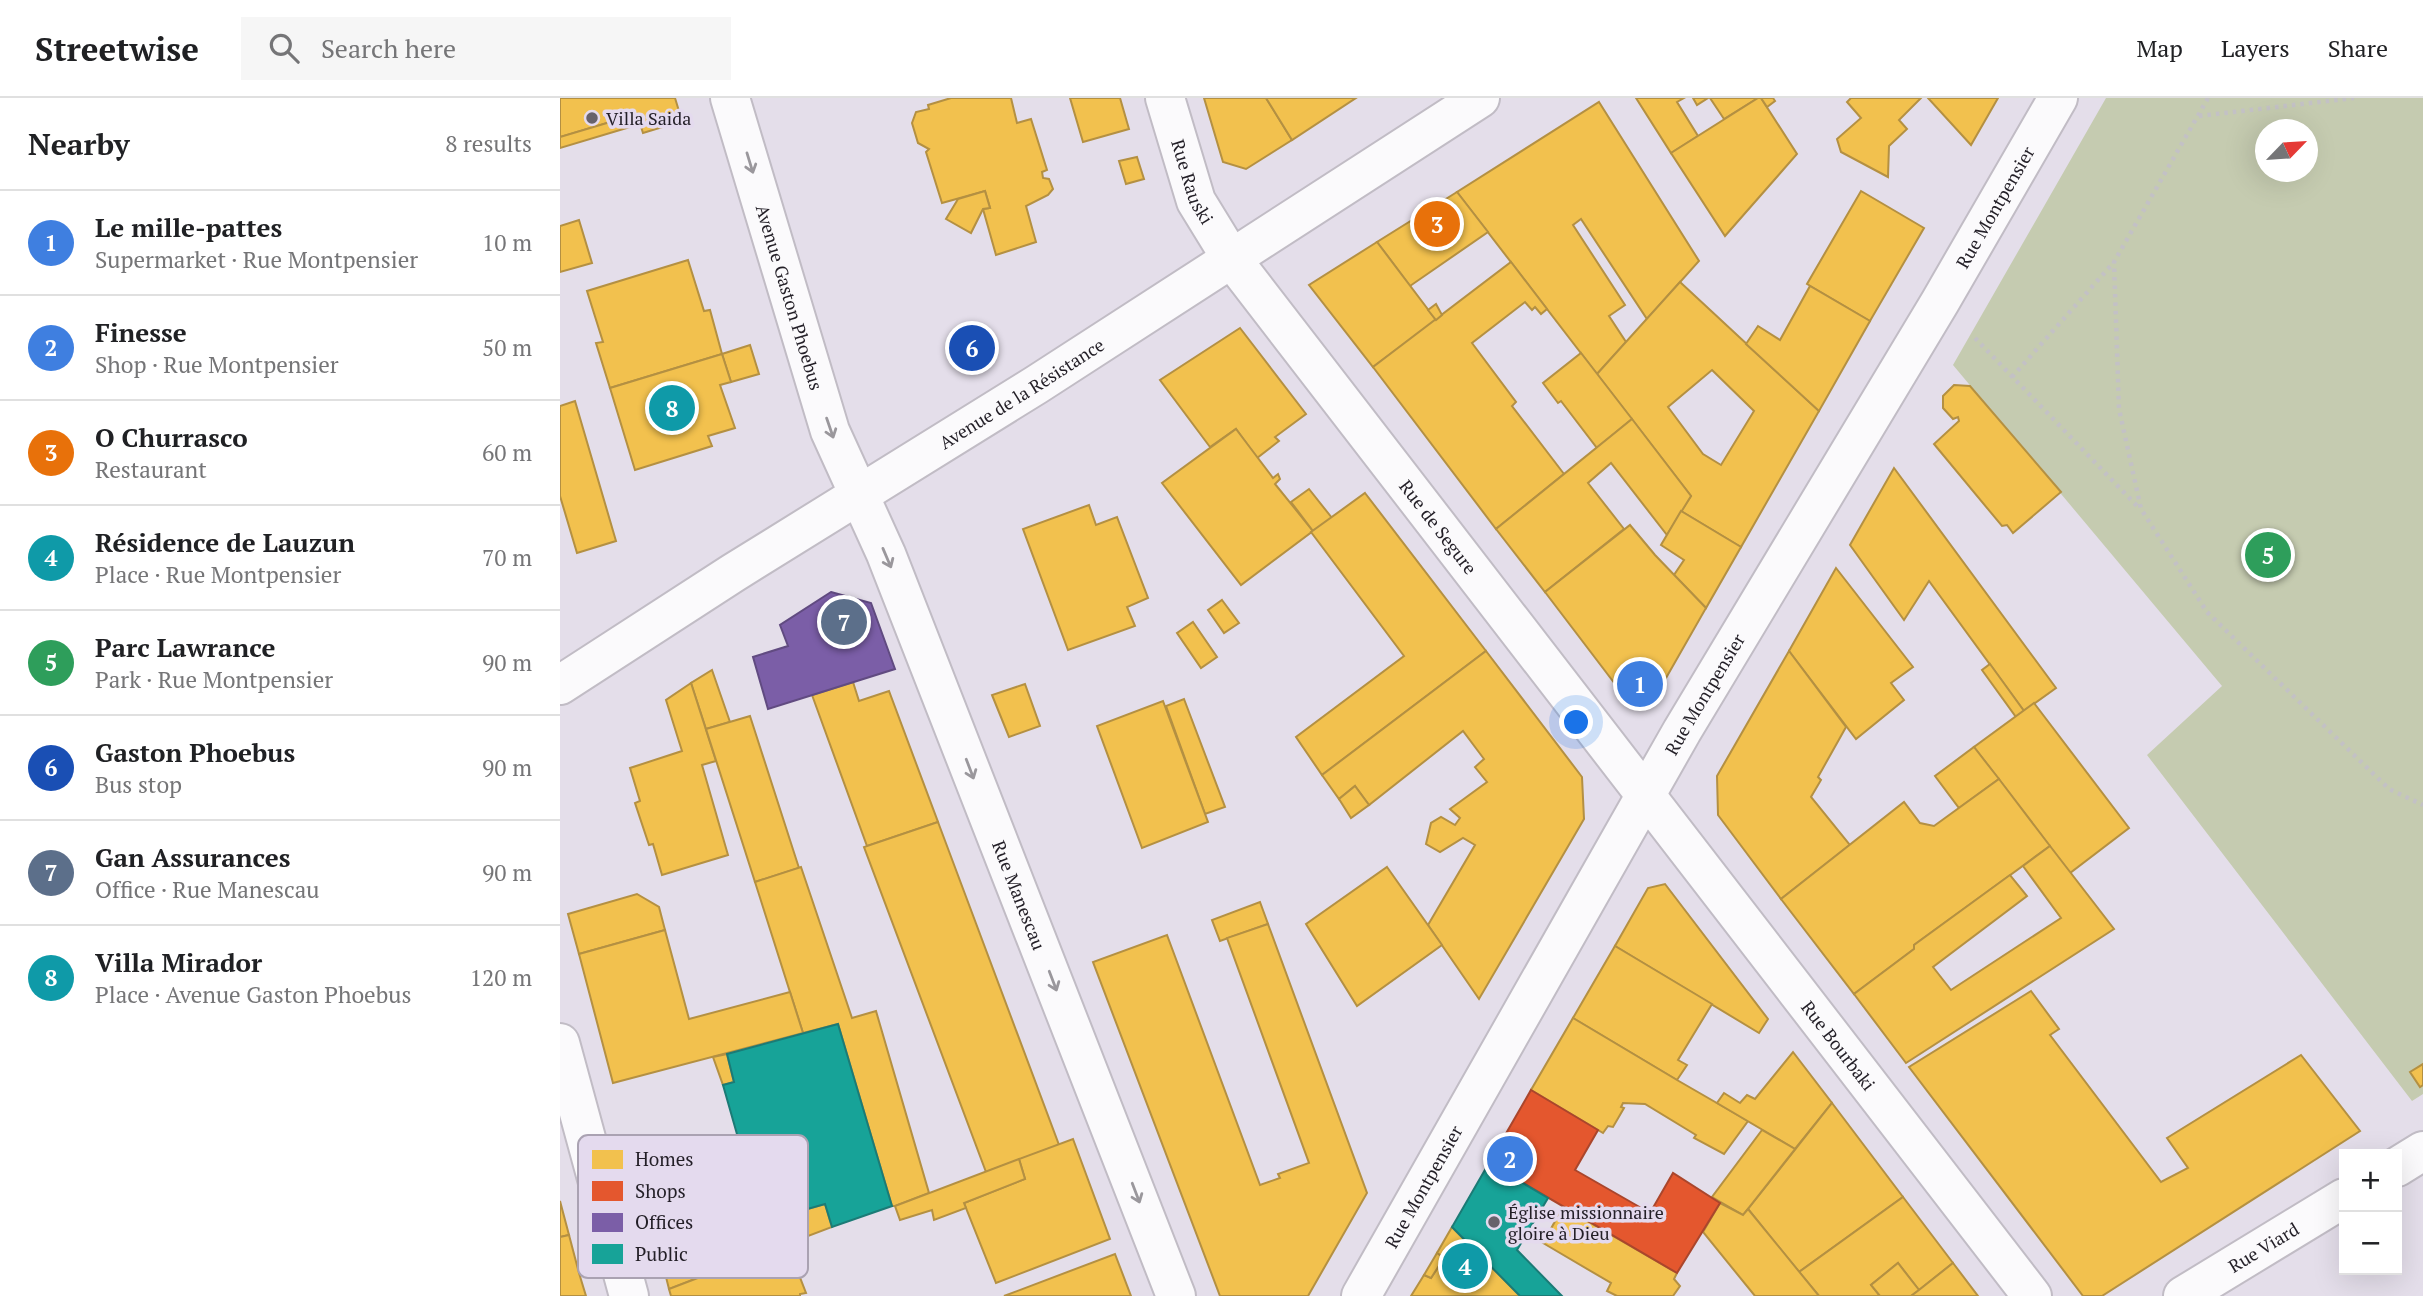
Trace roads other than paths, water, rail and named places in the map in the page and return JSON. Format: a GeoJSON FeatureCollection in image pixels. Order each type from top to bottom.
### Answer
{"type":"FeatureCollection","features":[{"type":"Feature","properties":{"kind":"street","name":"Avenue Gaston Phoebus"},"geometry":{"type":"LineString","coordinates":[[730,98],[831,431],[859,495]]}},
{"type":"Feature","properties":{"kind":"street","name":"Rue Rauski"},"geometry":{"type":"LineString","coordinates":[[1166,98],[1196,201],[1231,258]]}},
{"type":"Feature","properties":{"kind":"street","name":"Avenue de la Résistance"},"geometry":{"type":"LineString","coordinates":[[560,685],[1036,386],[1480,98]]}},
{"type":"Feature","properties":{"kind":"street","name":"Rue Montpensier"},"geometry":{"type":"LineString","coordinates":[[1361,1296],[1682,731],[1940,302],[2058,98]]}},
{"type":"Feature","properties":{"kind":"street","name":"Rue de Segure"},"geometry":{"type":"LineString","coordinates":[[1231,258],[1646,795]]}},
{"type":"Feature","properties":{"kind":"street","name":"Rue Manescau"},"geometry":{"type":"LineString","coordinates":[[859,495],[886,554],[1176,1296]]}},
{"type":"Feature","properties":{"kind":"street","name":"Rue Bourbaki"},"geometry":{"type":"LineString","coordinates":[[1646,795],[2032,1296]]}},
{"type":"Feature","properties":{"kind":"street"},"geometry":{"type":"LineString","coordinates":[[560,1043],[585,1135]]}},
{"type":"Feature","properties":{"kind":"street"},"geometry":{"type":"LineString","coordinates":[[2402,1164],[2423,1151]]}},
{"type":"Feature","properties":{"kind":"street","name":"Rue Viard"},"geometry":{"type":"LineString","coordinates":[[2183,1296],[2339,1201]]}},
{"type":"Feature","properties":{"kind":"street"},"geometry":{"type":"LineString","coordinates":[[624,1278],[629,1296]]}},
{"type":"Feature","properties":{"kind":"place","name":"Villa Saida"},"geometry":{"type":"Point","coordinates":[592,118]}},
{"type":"Feature","properties":{"kind":"place","name":"O Churrasco"},"geometry":{"type":"Point","coordinates":[1437,224]}},
{"type":"Feature","properties":{"kind":"place","name":"Gaston Phoebus"},"geometry":{"type":"Point","coordinates":[972,348]}},
{"type":"Feature","properties":{"kind":"place","name":"Villa Mirador"},"geometry":{"type":"Point","coordinates":[672,408]}},
{"type":"Feature","properties":{"kind":"place","name":"Parc Lawrance"},"geometry":{"type":"Point","coordinates":[2268,555]}},
{"type":"Feature","properties":{"kind":"place","name":"Gan Assurances"},"geometry":{"type":"Point","coordinates":[844,622]}},
{"type":"Feature","properties":{"kind":"place","name":"Le mille-pattes"},"geometry":{"type":"Point","coordinates":[1640,684]}},
{"type":"Feature","properties":{"kind":"place","name":"Finesse"},"geometry":{"type":"Point","coordinates":[1510,1159]}},
{"type":"Feature","properties":{"kind":"place","name":"Église missionnaire gloire à Dieu"},"geometry":{"type":"Point","coordinates":[1494,1222]}},
{"type":"Feature","properties":{"kind":"place","name":"Résidence de Lauzun"},"geometry":{"type":"Point","coordinates":[1465,1266]}}]}
